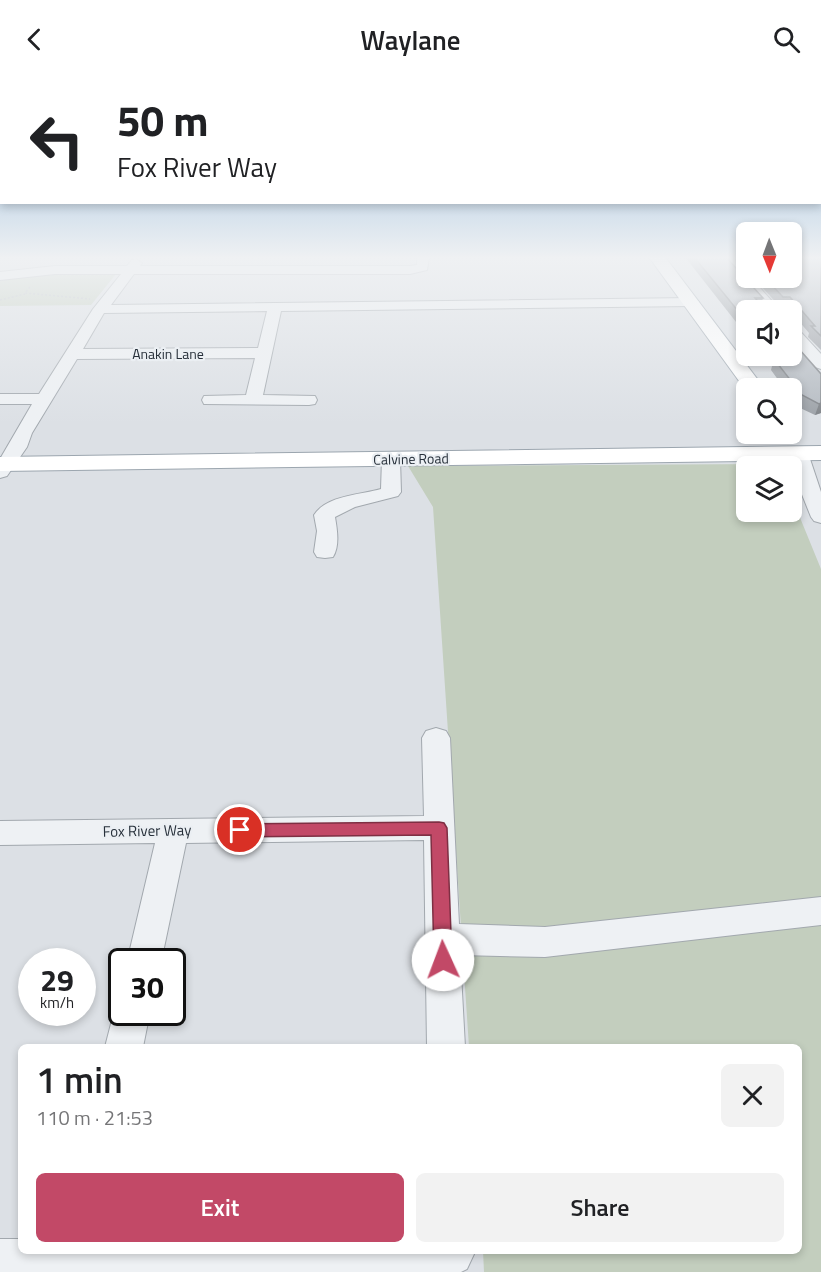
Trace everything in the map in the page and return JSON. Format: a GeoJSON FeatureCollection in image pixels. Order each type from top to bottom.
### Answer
{"type":"FeatureCollection","features":[{"type":"Feature","properties":{"kind":"main road"},"geometry":{"type":"LineString","coordinates":[[700,313],[747,378]]}},
{"type":"Feature","properties":{"kind":"main road","name":"Calvine Road"},"geometry":{"type":"LineString","coordinates":[[5,459],[391,459],[800,446],[821,441]]}},
{"type":"Feature","properties":{"kind":"main road","name":"Calvine Road"},"geometry":{"type":"LineString","coordinates":[[5,459],[402,446],[800,446]]}},
{"type":"Feature","properties":{"kind":"street"},"geometry":{"type":"LineString","coordinates":[[5,459],[98,313]]}},
{"type":"Feature","properties":{"kind":"street"},"geometry":{"type":"LineString","coordinates":[[253,400],[274,313]]}},
{"type":"Feature","properties":{"kind":"street"},"geometry":{"type":"LineString","coordinates":[[802,341],[818,356]]}},
{"type":"Feature","properties":{"kind":"street","name":"Anakin Lane"},"geometry":{"type":"LineString","coordinates":[[72,354],[263,353]]}},
{"type":"Feature","properties":{"kind":"street"},"geometry":{"type":"LineString","coordinates":[[0,399],[44,399]]}},
{"type":"Feature","properties":{"kind":"street"},"geometry":{"type":"LineString","coordinates":[[210,400],[309,400]]}},
{"type":"Feature","properties":{"kind":"street"},"geometry":{"type":"LineString","coordinates":[[800,446],[821,473]]}},
{"type":"Feature","properties":{"kind":"street"},"geometry":{"type":"LineString","coordinates":[[800,446],[803,472],[821,517]]}},
{"type":"Feature","properties":{"kind":"street"},"geometry":{"type":"LineString","coordinates":[[325,552],[327,531],[324,515],[334,507],[348,501],[374,498],[391,492],[391,459]]}},
{"type":"Feature","properties":{"kind":"street"},"geometry":{"type":"LineString","coordinates":[[436,738],[446,1044]]}},
{"type":"Feature","properties":{"kind":"street","name":"Fox River Way"},"geometry":{"type":"LineString","coordinates":[[0,833],[439,828]]}},
{"type":"Feature","properties":{"kind":"street"},"geometry":{"type":"LineString","coordinates":[[147,948],[174,831]]}},
{"type":"Feature","properties":{"kind":"street"},"geometry":{"type":"LineString","coordinates":[[442,939],[545,942],[821,910]]}},
{"type":"Feature","properties":{"kind":"street"},"geometry":{"type":"LineString","coordinates":[[125,1044],[129,1026]]}},
{"type":"Feature","properties":{"kind":"street"},"geometry":{"type":"LineString","coordinates":[[0,1261],[76,1255],[453,1259]]}},
{"type":"Feature","properties":{"kind":"green space"},"geometry":{"type":"Polygon","coordinates":[[[736,464],[736,522],[802,522],[821,569],[821,1272],[484,1272],[483,1254],[802,1254],[802,1044],[469,1044],[433,507],[408,466],[736,464]]]}},
{"type":"Feature","properties":{"kind":"building"},"geometry":{"type":"Polygon","coordinates":[[[804,313],[821,313],[821,336],[811,326],[815,326],[804,313]]]}},
{"type":"Feature","properties":{"kind":"building"},"geometry":{"type":"Polygon","coordinates":[[[802,352],[821,374],[821,403],[802,395],[802,378],[789,378],[779,366],[802,366],[802,352]]]}},
{"type":"Feature","properties":{"kind":"route"},"geometry":{"type":"LineString","coordinates":[[240,830],[439,828],[443,960]]}}]}
